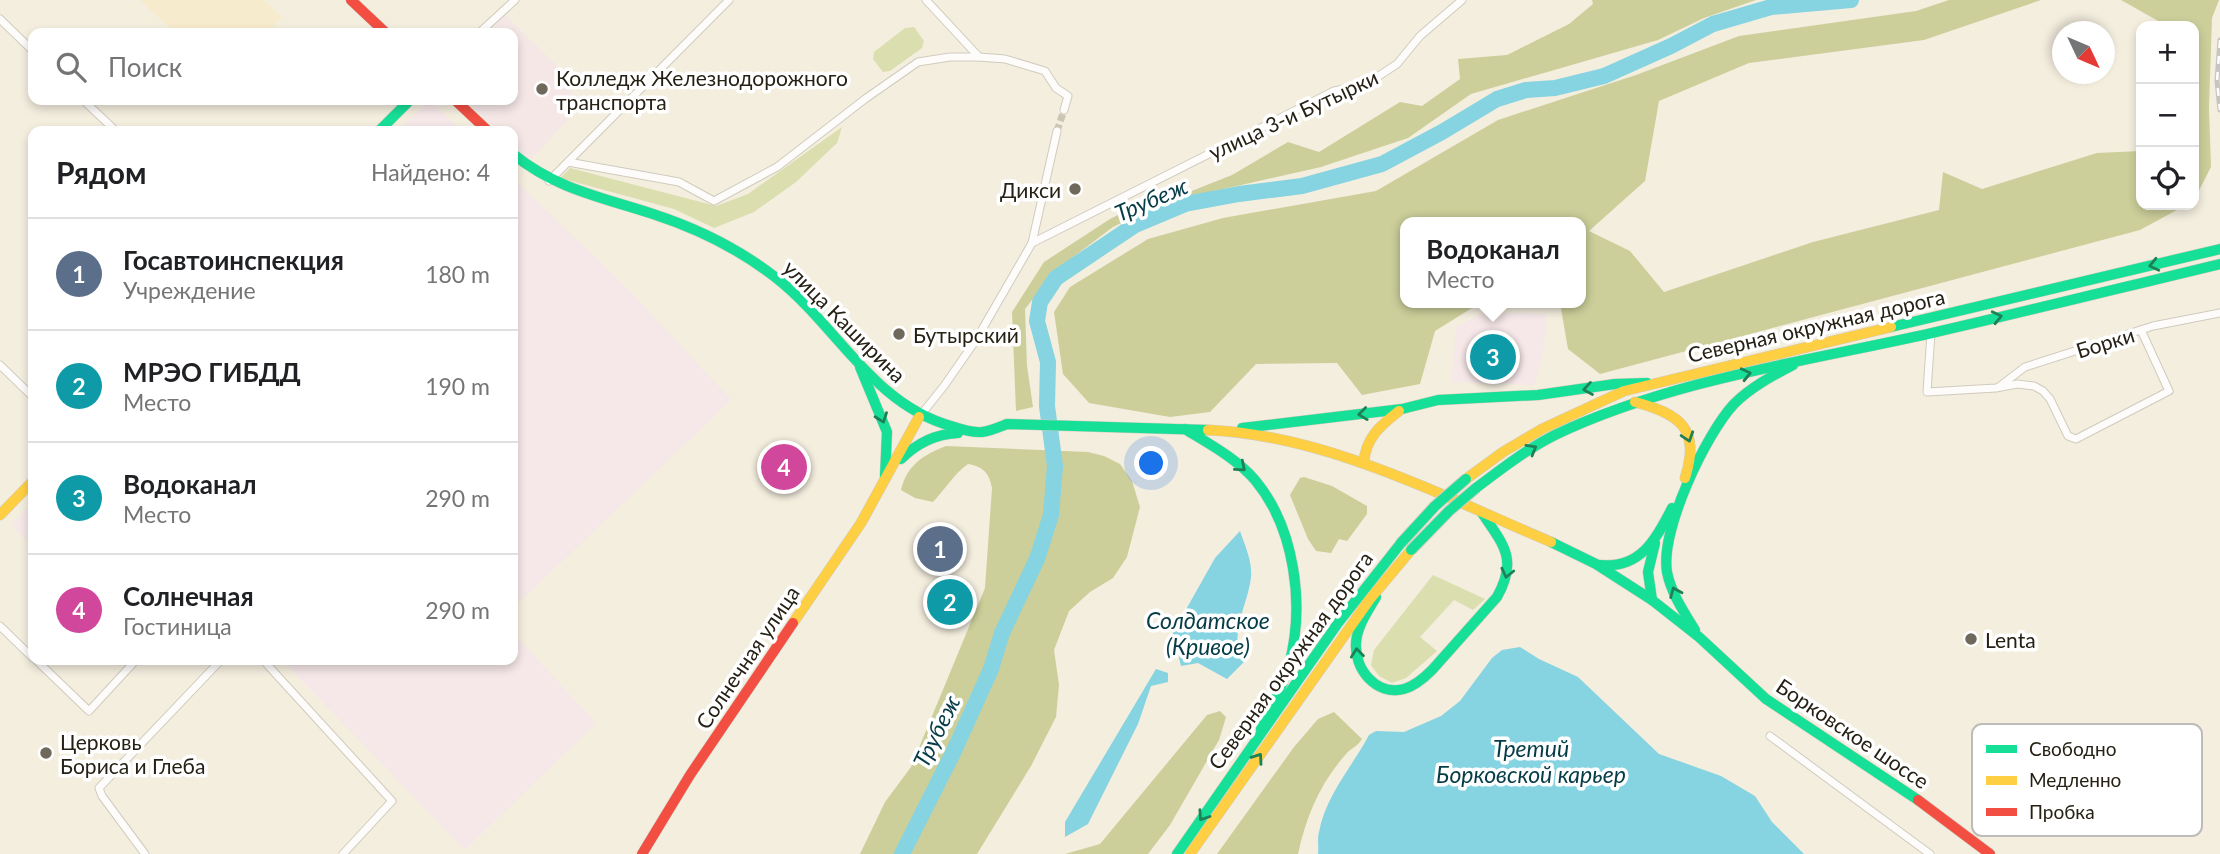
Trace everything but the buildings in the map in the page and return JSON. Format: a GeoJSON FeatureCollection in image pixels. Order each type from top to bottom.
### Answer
{"type":"FeatureCollection","features":[{"type":"Feature","properties":{"kind":"main road"},"geometry":{"type":"LineString","coordinates":[[351,0],[381,28]]}},
{"type":"Feature","properties":{"kind":"main road"},"geometry":{"type":"LineString","coordinates":[[384,126],[405,105]]}},
{"type":"Feature","properties":{"kind":"main road"},"geometry":{"type":"LineString","coordinates":[[460,105],[483,126]]}},
{"type":"Feature","properties":{"kind":"main road","name":"улица Каширина"},"geometry":{"type":"LineString","coordinates":[[518,159],[530,170],[549,181],[581,194],[674,221],[762,267],[788,289],[900,403],[919,417]]}},
{"type":"Feature","properties":{"kind":"main road","name":"Северная окружная дорога"},"geometry":{"type":"LineString","coordinates":[[1177,854],[1338,623],[1401,543],[1435,506],[1466,479],[1509,448],[1558,420],[1624,391],[2220,249]]}},
{"type":"Feature","properties":{"kind":"main road","name":"Северная окружная дорога"},"geometry":{"type":"LineString","coordinates":[[1384,582],[1449,511],[1517,458],[1555,436],[1634,402],[1805,359],[1931,333],[2220,264]]}},
{"type":"Feature","properties":{"kind":"main road","name":"Солнечная улица"},"geometry":{"type":"LineString","coordinates":[[855,357],[887,432],[885,483]]}},
{"type":"Feature","properties":{"kind":"main road"},"geometry":{"type":"LineString","coordinates":[[1699,637],[1679,604],[1665,565],[1666,542],[1673,520],[1702,455],[1729,410],[1766,379],[1805,359]]}},
{"type":"Feature","properties":{"kind":"main road"},"geometry":{"type":"LineString","coordinates":[[1231,431],[1402,409],[1438,400],[1538,395],[1615,384],[1656,383]]}},
{"type":"Feature","properties":{"kind":"main road"},"geometry":{"type":"LineString","coordinates":[[1634,402],[1666,411],[1684,425],[1689,435],[1692,458],[1651,555],[1648,583],[1652,600]]}},
{"type":"Feature","properties":{"kind":"main road"},"geometry":{"type":"LineString","coordinates":[[1364,463],[1370,437],[1402,409]]}},
{"type":"Feature","properties":{"kind":"main road"},"geometry":{"type":"LineString","coordinates":[[919,417],[948,427],[980,432]]}},
{"type":"Feature","properties":{"kind":"main road","name":"Солнечная улица"},"geometry":{"type":"LineString","coordinates":[[642,854],[690,775],[862,523],[919,417]]}},
{"type":"Feature","properties":{"kind":"main road"},"geometry":{"type":"LineString","coordinates":[[893,467],[914,445],[926,439],[951,433],[980,432],[1007,424],[1231,431],[1277,438],[1364,463],[1595,564],[1652,600],[1699,637]]}},
{"type":"Feature","properties":{"kind":"main road"},"geometry":{"type":"LineString","coordinates":[[1184,429],[1236,462],[1254,479],[1278,514],[1292,559],[1295,594],[1294,646],[1289,668],[1258,735]]}},
{"type":"Feature","properties":{"kind":"main road"},"geometry":{"type":"LineString","coordinates":[[0,515],[28,486]]}},
{"type":"Feature","properties":{"kind":"main road"},"geometry":{"type":"LineString","coordinates":[[1384,582],[1359,631],[1355,657],[1370,682],[1382,688],[1399,690],[1414,685],[1429,673],[1504,586],[1510,561],[1506,548],[1482,513]]}},
{"type":"Feature","properties":{"kind":"main road"},"geometry":{"type":"LineString","coordinates":[[1595,564],[1608,567],[1639,556],[1661,531]]}},
{"type":"Feature","properties":{"kind":"main road"},"geometry":{"type":"LineString","coordinates":[[1190,854],[1384,582]]}},
{"type":"Feature","properties":{"kind":"main road","name":"Борковское шоссе"},"geometry":{"type":"LineString","coordinates":[[1699,637],[1766,699],[1907,792],[1990,854]]}},
{"type":"Feature","properties":{"kind":"street"},"geometry":{"type":"LineString","coordinates":[[484,28],[515,0]]}},
{"type":"Feature","properties":{"kind":"street"},"geometry":{"type":"LineString","coordinates":[[549,181],[729,0]]}},
{"type":"Feature","properties":{"kind":"street"},"geometry":{"type":"LineString","coordinates":[[926,0],[979,57]]}},
{"type":"Feature","properties":{"kind":"street","name":"улица 3-и Бутырки"},"geometry":{"type":"LineString","coordinates":[[1032,243],[1334,91],[1365,85],[1397,64],[1420,36],[1462,0]]}},
{"type":"Feature","properties":{"kind":"street"},"geometry":{"type":"LineString","coordinates":[[0,19],[28,46]]}},
{"type":"Feature","properties":{"kind":"street"},"geometry":{"type":"LineString","coordinates":[[568,162],[679,182],[714,201],[777,167],[918,62],[950,57],[1005,59],[1045,71],[1056,89],[1068,96],[1064,110]]}},
{"type":"Feature","properties":{"kind":"street"},"geometry":{"type":"LineString","coordinates":[[88,105],[111,126]]}},
{"type":"Feature","properties":{"kind":"street"},"geometry":{"type":"LineString","coordinates":[[919,417],[975,340],[1032,243],[1056,135]]}},
{"type":"Feature","properties":{"kind":"street","name":"Борки"},"geometry":{"type":"LineString","coordinates":[[1997,388],[2025,367],[2141,330],[2220,313]]}},
{"type":"Feature","properties":{"kind":"street"},"geometry":{"type":"LineString","coordinates":[[1931,333],[1927,392],[2026,384],[2043,391],[2050,399],[2068,436],[2076,439],[2169,391],[2141,330]]}},
{"type":"Feature","properties":{"kind":"street"},"geometry":{"type":"LineString","coordinates":[[0,365],[28,392]]}},
{"type":"Feature","properties":{"kind":"street"},"geometry":{"type":"LineString","coordinates":[[0,625],[28,653]]}},
{"type":"Feature","properties":{"kind":"street"},"geometry":{"type":"LineString","coordinates":[[40,665],[89,711],[131,665]]}},
{"type":"Feature","properties":{"kind":"street"},"geometry":{"type":"LineString","coordinates":[[145,854],[102,796],[99,788],[216,665]]}},
{"type":"Feature","properties":{"kind":"street"},"geometry":{"type":"LineString","coordinates":[[268,665],[392,801],[343,854]]}},
{"type":"Feature","properties":{"kind":"street"},"geometry":{"type":"LineString","coordinates":[[1770,736],[1930,854]]}},
{"type":"Feature","properties":{"kind":"shaded area"},"geometry":{"type":"Polygon","coordinates":[[[140,0],[265,0],[282,17],[272,28],[170,28],[140,0]]]}},
{"type":"Feature","properties":{"kind":"shaded area","name":"Колледж Железнодорожного транспорта"},"geometry":{"type":"Polygon","coordinates":[[[504,14],[571,79],[572,116],[529,161],[518,150],[518,126],[493,126],[471,105],[518,105],[518,28],[490,28],[504,14]]]}},
{"type":"Feature","properties":{"kind":"shaded area"},"geometry":{"type":"Polygon","coordinates":[[[424,105],[434,105],[457,126],[403,126],[424,105]]]}},
{"type":"Feature","properties":{"kind":"shaded area"},"geometry":{"type":"Polygon","coordinates":[[[518,184],[622,283],[731,400],[518,603],[518,184]]]}},
{"type":"Feature","properties":{"kind":"shaded area"},"geometry":{"type":"Polygon","coordinates":[[[1486,312],[1546,314],[1544,346],[1535,385],[1452,382],[1456,327],[1486,312]]]}},
{"type":"Feature","properties":{"kind":"shaded area"},"geometry":{"type":"Polygon","coordinates":[[[28,507],[28,542],[11,525],[28,507]]]}},
{"type":"Feature","properties":{"kind":"shaded area"},"geometry":{"type":"Polygon","coordinates":[[[518,638],[596,723],[465,850],[287,665],[518,665],[518,638]]]}},
{"type":"Feature","properties":{"kind":"green space"},"geometry":{"type":"Polygon","coordinates":[[[1592,0],[1756,0],[1704,18],[1658,40],[1471,94],[1408,138],[1321,167],[1162,203],[1113,227],[1056,270],[1025,309],[1027,366],[1033,407],[1016,411],[1012,312],[1044,262],[1110,219],[1161,193],[1184,194],[1232,175],[1288,142],[1319,152],[1400,102],[1422,106],[1460,79],[1458,59],[1507,55],[1569,24],[1593,4],[1592,0]]]}},
{"type":"Feature","properties":{"kind":"green space"},"geometry":{"type":"Polygon","coordinates":[[[1949,0],[2041,0],[1924,40],[1749,63],[1659,101],[1645,181],[1589,231],[1630,251],[1664,292],[1813,242],[1939,210],[1943,172],[1982,189],[2097,153],[2136,151],[2136,210],[2177,210],[2140,230],[1600,374],[1568,349],[1561,308],[1586,308],[1586,217],[1400,217],[1400,308],[1472,308],[1435,331],[1420,384],[1362,395],[1337,363],[1256,364],[1210,412],[1170,417],[1089,403],[1063,374],[1054,312],[1070,287],[1148,239],[1223,218],[1376,191],[1498,120],[1636,75],[1739,36],[1916,11],[1949,0]]]}},
{"type":"Feature","properties":{"kind":"green space"},"geometry":{"type":"Polygon","coordinates":[[[2121,0],[2219,0],[2212,18],[2209,107],[2211,167],[2199,190],[2199,21],[2158,21],[2121,0]]]}},
{"type":"Feature","properties":{"kind":"green space"},"geometry":{"type":"Polygon","coordinates":[[[914,27],[924,41],[922,48],[890,71],[883,72],[873,59],[874,52],[905,28],[914,27]]]}},
{"type":"Feature","properties":{"kind":"green space"},"geometry":{"type":"Polygon","coordinates":[[[842,127],[837,143],[796,182],[754,212],[714,228],[674,209],[560,178],[570,168],[716,206],[748,194],[842,127]]]}},
{"type":"Feature","properties":{"kind":"green space"},"geometry":{"type":"Polygon","coordinates":[[[946,446],[1088,452],[1104,456],[1120,464],[1132,481],[1140,507],[1127,557],[1113,578],[1090,592],[1069,611],[1054,650],[1059,685],[1056,717],[1031,766],[977,854],[860,854],[885,802],[911,767],[985,588],[992,488],[985,472],[968,464],[933,502],[915,498],[901,490],[907,474],[917,462],[946,446]]]}},
{"type":"Feature","properties":{"kind":"green space"},"geometry":{"type":"Polygon","coordinates":[[[1300,478],[1332,486],[1367,506],[1367,514],[1347,541],[1339,539],[1331,553],[1316,551],[1308,539],[1290,495],[1300,478]]]}},
{"type":"Feature","properties":{"kind":"green space"},"geometry":{"type":"Polygon","coordinates":[[[1433,575],[1485,599],[1473,610],[1454,600],[1420,637],[1437,651],[1406,678],[1392,683],[1379,676],[1371,665],[1374,650],[1433,575]]]}},
{"type":"Feature","properties":{"kind":"green space"},"geometry":{"type":"Polygon","coordinates":[[[1220,711],[1226,717],[1219,740],[1170,825],[1148,854],[1065,854],[1100,844],[1207,715],[1220,711]]]}},
{"type":"Feature","properties":{"kind":"green space"},"geometry":{"type":"Polygon","coordinates":[[[1334,712],[1362,739],[1337,765],[1321,789],[1305,827],[1298,854],[1217,854],[1294,747],[1318,719],[1334,712]]]}},
{"type":"Feature","properties":{"kind":"water","name":"Солдатское (Кривое)"},"geometry":{"type":"Polygon","coordinates":[[[1240,531],[1251,569],[1238,639],[1244,662],[1227,679],[1198,663],[1181,666],[1176,645],[1166,645],[1215,558],[1240,531]]]}},
{"type":"Feature","properties":{"kind":"water","name":"Третий Борковской карьер"},"geometry":{"type":"Polygon","coordinates":[[[1520,647],[1578,677],[1659,754],[1721,776],[1755,796],[1772,822],[1804,854],[1318,854],[1318,835],[1327,806],[1369,735],[1376,731],[1404,732],[1441,716],[1460,701],[1492,658],[1502,650],[1520,647]]]}},
{"type":"Feature","properties":{"kind":"water"},"geometry":{"type":"Polygon","coordinates":[[[1156,669],[1168,673],[1168,682],[1151,686],[1138,724],[1088,824],[1065,837],[1065,822],[1156,669]]]}},
{"type":"Feature","properties":{"kind":"waterway","name":"Трубеж"},"geometry":{"type":"LineString","coordinates":[[902,854],[954,751],[991,669],[1002,633],[1037,559],[1051,515],[1055,466],[1047,406],[1048,362],[1037,321],[1040,302],[1056,278],[1135,225],[1185,204],[1302,186],[1382,164],[1497,99],[1526,90],[1555,88],[1604,76],[1713,24],[1771,7],[1851,0]]}},
{"type":"Feature","properties":{"kind":"tunnel"},"geometry":{"type":"LineString","coordinates":[[1057,131],[1064,110]]}},
{"type":"Feature","properties":{"kind":"railway"},"geometry":{"type":"LineString","coordinates":[[2220,40],[2217,81],[2220,110]]}},
{"type":"Feature","properties":{"kind":"traffic: fast"},"geometry":{"type":"LineString","coordinates":[[384,126],[405,105]]}},
{"type":"Feature","properties":{"kind":"traffic: fast"},"geometry":{"type":"LineString","coordinates":[[518,158],[562,184],[685,226],[747,257],[797,296],[877,382],[923,415],[978,432],[1007,424],[1208,430]]}},
{"type":"Feature","properties":{"kind":"traffic: fast"},"geometry":{"type":"LineString","coordinates":[[1891,327],[2220,249]]}},
{"type":"Feature","properties":{"kind":"traffic: fast"},"geometry":{"type":"LineString","coordinates":[[1476,488],[1524,453],[1555,435],[1645,400],[1740,374],[1932,333],[2220,264]]}},
{"type":"Feature","properties":{"kind":"traffic: fast"},"geometry":{"type":"LineString","coordinates":[[1695,630],[1675,595],[1667,572],[1667,554],[1678,508],[1699,459],[1734,404],[1755,387],[1793,365]]}},
{"type":"Feature","properties":{"kind":"traffic: fast"},"geometry":{"type":"LineString","coordinates":[[860,367],[887,432],[885,476]]}},
{"type":"Feature","properties":{"kind":"traffic: fast"},"geometry":{"type":"LineString","coordinates":[[1242,428],[1402,409],[1438,400],[1538,395],[1615,384],[1647,383]]}},
{"type":"Feature","properties":{"kind":"traffic: fast"},"geometry":{"type":"LineString","coordinates":[[1185,429],[1248,472],[1269,499],[1288,544],[1296,593],[1294,642],[1283,681],[1261,729]]}},
{"type":"Feature","properties":{"kind":"traffic: fast"},"geometry":{"type":"LineString","coordinates":[[901,459],[927,440],[958,433]]}},
{"type":"Feature","properties":{"kind":"traffic: fast"},"geometry":{"type":"LineString","coordinates":[[1401,543],[1435,506],[1466,479]]}},
{"type":"Feature","properties":{"kind":"traffic: fast"},"geometry":{"type":"LineString","coordinates":[[1411,550],[1476,488]]}},
{"type":"Feature","properties":{"kind":"traffic: fast"},"geometry":{"type":"LineString","coordinates":[[1600,565],[1626,562],[1645,550],[1660,531],[1672,508]]}},
{"type":"Feature","properties":{"kind":"traffic: fast"},"geometry":{"type":"LineString","coordinates":[[1376,597],[1358,631],[1356,653],[1363,671],[1376,684],[1394,690],[1404,689],[1416,684],[1432,670],[1497,597],[1503,584],[1507,573],[1506,553],[1482,513]]}},
{"type":"Feature","properties":{"kind":"traffic: fast"},"geometry":{"type":"LineString","coordinates":[[1551,542],[1596,564],[1652,600],[1699,637],[1766,699],[1918,800]]}},
{"type":"Feature","properties":{"kind":"traffic: fast"},"geometry":{"type":"LineString","coordinates":[[1177,854],[1338,623],[1401,543]]}},
{"type":"Feature","properties":{"kind":"traffic: fast"},"geometry":{"type":"LineString","coordinates":[[1652,600],[1648,572],[1655,543]]}},
{"type":"Feature","properties":{"kind":"traffic: slow"},"geometry":{"type":"LineString","coordinates":[[1466,479],[1503,452],[1542,429],[1624,391],[1891,327]]}},
{"type":"Feature","properties":{"kind":"traffic: slow"},"geometry":{"type":"LineString","coordinates":[[1635,402],[1664,412],[1683,426],[1690,447],[1685,478]]}},
{"type":"Feature","properties":{"kind":"traffic: slow"},"geometry":{"type":"LineString","coordinates":[[1364,463],[1371,439],[1380,427],[1399,411]]}},
{"type":"Feature","properties":{"kind":"traffic: slow"},"geometry":{"type":"LineString","coordinates":[[793,623],[861,523],[919,417]]}},
{"type":"Feature","properties":{"kind":"traffic: slow"},"geometry":{"type":"LineString","coordinates":[[1208,430],[1252,434],[1340,456],[1426,488],[1551,542]]}},
{"type":"Feature","properties":{"kind":"traffic: slow"},"geometry":{"type":"LineString","coordinates":[[0,515],[28,486]]}},
{"type":"Feature","properties":{"kind":"traffic: slow"},"geometry":{"type":"LineString","coordinates":[[1190,854],[1370,599],[1411,550]]}},
{"type":"Feature","properties":{"kind":"traffic: jam"},"geometry":{"type":"LineString","coordinates":[[351,0],[381,28]]}},
{"type":"Feature","properties":{"kind":"traffic: jam"},"geometry":{"type":"LineString","coordinates":[[460,105],[483,126]]}},
{"type":"Feature","properties":{"kind":"traffic: jam"},"geometry":{"type":"LineString","coordinates":[[642,854],[690,775],[793,623]]}},
{"type":"Feature","properties":{"kind":"traffic: jam"},"geometry":{"type":"LineString","coordinates":[[1918,800],[1990,854]]}},
{"type":"Feature","properties":{"kind":"place","name":"Колледж Железнодорожного транспорта"},"geometry":{"type":"Point","coordinates":[542,89]}},
{"type":"Feature","properties":{"kind":"place","name":"Дикси"},"geometry":{"type":"Point","coordinates":[1075,189]}},
{"type":"Feature","properties":{"kind":"place","name":"Бутырский"},"geometry":{"type":"Point","coordinates":[899,334]}},
{"type":"Feature","properties":{"kind":"place","name":"Водоканал"},"geometry":{"type":"Point","coordinates":[1493,357]}},
{"type":"Feature","properties":{"kind":"place","name":"Солнечная"},"geometry":{"type":"Point","coordinates":[784,467]}},
{"type":"Feature","properties":{"kind":"place","name":"Госавтоинспекция"},"geometry":{"type":"Point","coordinates":[940,549]}},
{"type":"Feature","properties":{"kind":"place","name":"МРЭО ГИБДД"},"geometry":{"type":"Point","coordinates":[950,602]}},
{"type":"Feature","properties":{"kind":"place","name":"Lenta"},"geometry":{"type":"Point","coordinates":[1971,639]}},
{"type":"Feature","properties":{"kind":"place","name":"Церковь Бориса и Глеба"},"geometry":{"type":"Point","coordinates":[46,753]}}]}
